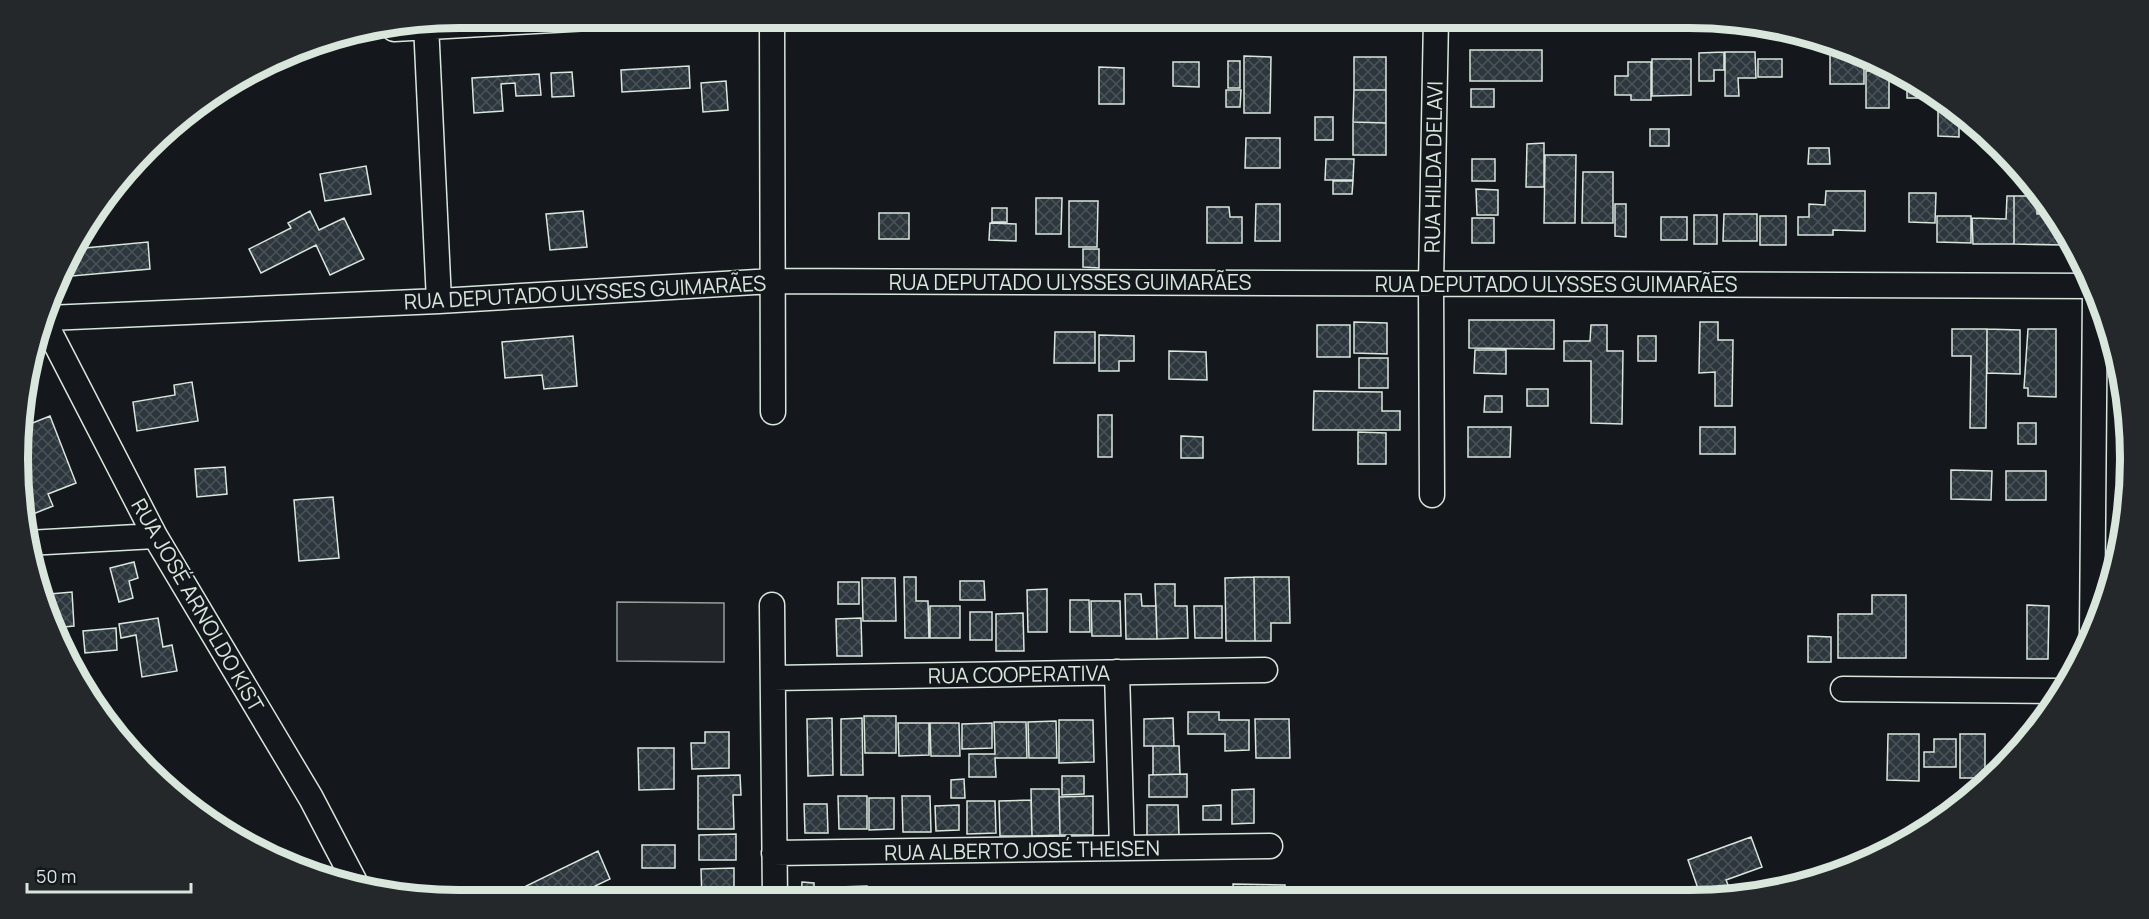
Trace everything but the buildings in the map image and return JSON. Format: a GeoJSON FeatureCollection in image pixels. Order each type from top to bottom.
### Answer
{"type":"FeatureCollection","features":[{"type":"Feature","properties":{"kind":"street"},"geometry":{"type":"LineString","coordinates":[[771,28],[773,412]]}},
{"type":"Feature","properties":{"kind":"street","name":"RUA HILDA DELAVI"},"geometry":{"type":"LineString","coordinates":[[1432,495],[1431,283],[1436,28]]}},
{"type":"Feature","properties":{"kind":"street"},"geometry":{"type":"LineString","coordinates":[[426,30],[439,301]]}},
{"type":"Feature","properties":{"kind":"street","name":"RUA DEPUTADO ULYSSES GUIMARÃES"},"geometry":{"type":"LineString","coordinates":[[52,318],[439,301],[771,281],[2084,286]]}},
{"type":"Feature","properties":{"kind":"street"},"geometry":{"type":"LineString","coordinates":[[2092,613],[2096,315]]}},
{"type":"Feature","properties":{"kind":"street","name":"RUA JOSÉ ARNOLDO KIST"},"geometry":{"type":"LineString","coordinates":[[48,330],[155,536],[311,798],[352,877]]}},
{"type":"Feature","properties":{"kind":"street"},"geometry":{"type":"LineString","coordinates":[[37,543],[155,536]]}},
{"type":"Feature","properties":{"kind":"street"},"geometry":{"type":"LineString","coordinates":[[772,605],[775,890]]}},
{"type":"Feature","properties":{"kind":"street","name":"RUA COOPERATIVA"},"geometry":{"type":"LineString","coordinates":[[773,678],[1265,670]]}},
{"type":"Feature","properties":{"kind":"street"},"geometry":{"type":"LineString","coordinates":[[1117,672],[1122,848]]}},
{"type":"Feature","properties":{"kind":"street"},"geometry":{"type":"LineString","coordinates":[[1843,689],[2053,691]]}},
{"type":"Feature","properties":{"kind":"street","name":"RUA ALBERTO JOSÉ THEISEN"},"geometry":{"type":"LineString","coordinates":[[774,853],[1270,846]]}},
{"type":"Feature","properties":{"kind":"shaded area"},"geometry":{"type":"Polygon","coordinates":[[[617,602],[724,603],[724,662],[617,661],[617,602]]]}}]}
